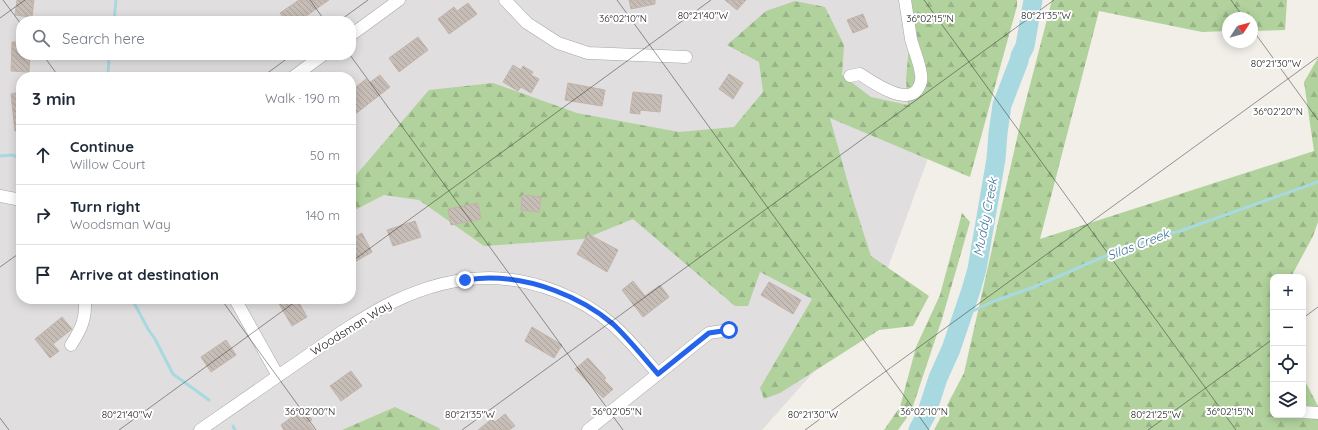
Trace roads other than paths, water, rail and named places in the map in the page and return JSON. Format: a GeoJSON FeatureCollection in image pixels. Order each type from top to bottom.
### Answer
{"type":"FeatureCollection","features":[{"type":"Feature","properties":{"kind":"street"},"geometry":{"type":"LineString","coordinates":[[356,31],[399,0]]}},
{"type":"Feature","properties":{"kind":"street"},"geometry":{"type":"LineString","coordinates":[[506,0],[527,23],[558,43],[588,53],[686,57]]}},
{"type":"Feature","properties":{"kind":"street"},"geometry":{"type":"LineString","coordinates":[[850,76],[860,74],[890,91],[899,94],[910,95],[920,86],[921,76],[911,40],[905,0]]}},
{"type":"Feature","properties":{"kind":"street"},"geometry":{"type":"LineString","coordinates":[[300,72],[316,60]]}},
{"type":"Feature","properties":{"kind":"street"},"geometry":{"type":"LineString","coordinates":[[0,196],[16,199]]}},
{"type":"Feature","properties":{"kind":"street","name":"Woodsman Way"},"geometry":{"type":"LineString","coordinates":[[200,430],[343,330],[393,302],[440,285],[465,280],[490,278],[515,280],[535,284],[570,297],[612,324],[634,346],[658,374]]}},
{"type":"Feature","properties":{"kind":"street"},"geometry":{"type":"LineString","coordinates":[[71,345],[79,333],[85,318],[85,304]]}},
{"type":"Feature","properties":{"kind":"street"},"geometry":{"type":"LineString","coordinates":[[238,304],[278,376]]}},
{"type":"Feature","properties":{"kind":"street"},"geometry":{"type":"LineString","coordinates":[[588,430],[709,333],[729,330]]}},
{"type":"Feature","properties":{"kind":"street"},"geometry":{"type":"LineString","coordinates":[[1306,412],[1318,413]]}},
{"type":"Feature","properties":{"kind":"waterway"},"geometry":{"type":"LineString","coordinates":[[114,16],[116,0]]}},
{"type":"Feature","properties":{"kind":"waterway","name":"Muddy Creek"},"geometry":{"type":"LineString","coordinates":[[918,430],[926,415],[938,378],[951,349],[977,269],[996,159],[1002,105],[1025,46],[1033,0]]}},
{"type":"Feature","properties":{"kind":"waterway"},"geometry":{"type":"LineString","coordinates":[[108,72],[109,60]]}},
{"type":"Feature","properties":{"kind":"waterway"},"geometry":{"type":"LineString","coordinates":[[0,156],[13,155],[16,156]]}},
{"type":"Feature","properties":{"kind":"waterway","name":"Silas Creek"},"geometry":{"type":"LineString","coordinates":[[962,316],[992,302],[1034,287],[1103,257],[1127,250],[1160,235],[1177,232],[1318,182]]}},
{"type":"Feature","properties":{"kind":"waterway"},"geometry":{"type":"LineString","coordinates":[[135,304],[173,374],[209,400]]}},
{"type":"Feature","properties":{"kind":"waterway"},"geometry":{"type":"LineString","coordinates":[[233,426],[235,430]]}}]}
